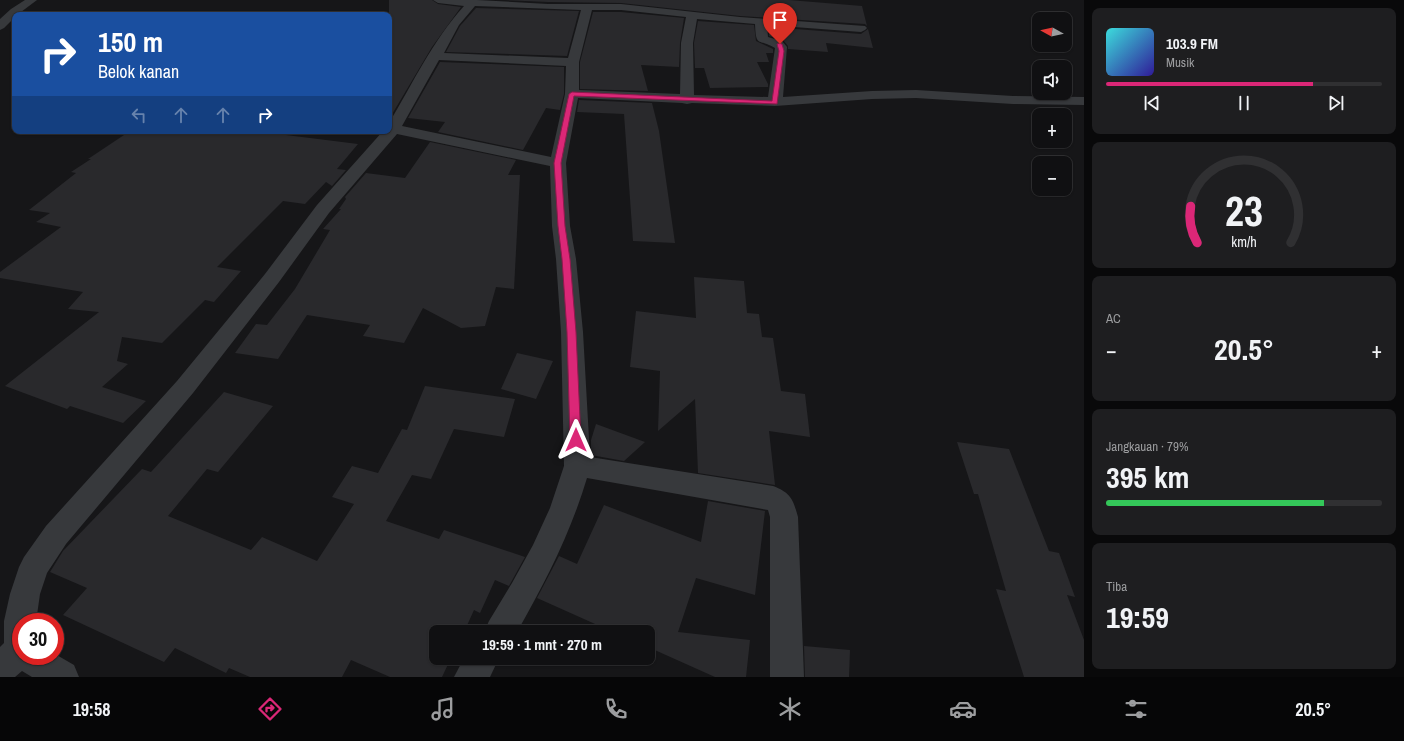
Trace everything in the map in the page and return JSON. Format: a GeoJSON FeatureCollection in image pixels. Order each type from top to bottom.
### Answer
{"type":"FeatureCollection","features":[{"type":"Feature","properties":{"kind":"street"},"geometry":{"type":"LineString","coordinates":[[14,12],[32,0]]}},
{"type":"Feature","properties":{"kind":"street"},"geometry":{"type":"LineString","coordinates":[[438,0],[587,7],[621,7],[692,15],[861,28]]}},
{"type":"Feature","properties":{"kind":"street"},"geometry":{"type":"LineString","coordinates":[[475,2],[454,24],[393,129],[558,163]]}},
{"type":"Feature","properties":{"kind":"street"},"geometry":{"type":"LineString","coordinates":[[504,625],[543,554],[564,508],[577,466],[571,324],[566,259],[561,226],[558,163],[572,94],[573,62],[587,7]]}},
{"type":"Feature","properties":{"kind":"street"},"geometry":{"type":"LineString","coordinates":[[0,26],[12,14]]}},
{"type":"Feature","properties":{"kind":"street"},"geometry":{"type":"LineString","coordinates":[[687,100],[687,43],[692,15]]}},
{"type":"Feature","properties":{"kind":"street"},"geometry":{"type":"LineString","coordinates":[[761,21],[762,39],[778,44],[781,47],[775,102]]}},
{"type":"Feature","properties":{"kind":"street"},"geometry":{"type":"LineString","coordinates":[[435,56],[573,62]]}},
{"type":"Feature","properties":{"kind":"street"},"geometry":{"type":"LineString","coordinates":[[572,94],[687,100],[775,102],[872,95],[916,94],[1013,100],[1084,101]]}},
{"type":"Feature","properties":{"kind":"street"},"geometry":{"type":"LineString","coordinates":[[21,613],[25,594],[34,567],[56,535],[185,387],[272,278],[323,209],[389,134]]}},
{"type":"Feature","properties":{"kind":"street"},"geometry":{"type":"LineString","coordinates":[[577,466],[773,498],[780,503],[784,517],[787,677]]}},
{"type":"Feature","properties":{"kind":"street"},"geometry":{"type":"LineString","coordinates":[[35,665],[62,677]]}},
{"type":"Feature","properties":{"kind":"street"},"geometry":{"type":"LineString","coordinates":[[471,677],[479,665]]}},
{"type":"Feature","properties":{"kind":"building"},"geometry":{"type":"Polygon","coordinates":[[[389,0],[432,0],[438,4],[461,7],[432,47],[392,114],[392,12],[389,12],[389,0]]]}},
{"type":"Feature","properties":{"kind":"building"},"geometry":{"type":"Polygon","coordinates":[[[504,0],[789,0],[862,6],[867,26],[865,24],[740,16],[621,3],[504,0]]]}},
{"type":"Feature","properties":{"kind":"building"},"geometry":{"type":"Polygon","coordinates":[[[476,8],[579,11],[567,56],[446,52],[460,26],[476,8]]]}},
{"type":"Feature","properties":{"kind":"building"},"geometry":{"type":"Polygon","coordinates":[[[593,12],[621,12],[684,18],[680,43],[679,67],[641,65],[648,91],[580,89],[580,62],[593,12]]]}},
{"type":"Feature","properties":{"kind":"building"},"geometry":{"type":"Polygon","coordinates":[[[698,21],[754,25],[756,41],[773,49],[773,53],[766,53],[769,62],[757,62],[768,84],[768,87],[710,88],[704,68],[695,68],[694,43],[698,21]]]}},
{"type":"Feature","properties":{"kind":"building"},"geometry":{"type":"Polygon","coordinates":[[[769,27],[861,34],[868,29],[873,48],[826,43],[828,52],[788,49],[788,46],[783,40],[769,36],[769,27]]]}},
{"type":"Feature","properties":{"kind":"building"},"geometry":{"type":"Polygon","coordinates":[[[440,62],[564,67],[564,94],[560,110],[546,108],[523,150],[438,132],[445,122],[408,118],[440,62]]]}},
{"type":"Feature","properties":{"kind":"building"},"geometry":{"type":"Polygon","coordinates":[[[579,100],[652,103],[659,131],[675,243],[633,241],[624,114],[577,112],[579,100]]]}},
{"type":"Feature","properties":{"kind":"building"},"geometry":{"type":"Polygon","coordinates":[[[126,134],[278,134],[358,144],[337,169],[346,170],[332,186],[326,182],[305,204],[283,201],[217,267],[241,271],[214,302],[205,300],[162,343],[122,337],[117,361],[128,364],[102,387],[146,401],[123,423],[70,406],[67,409],[5,386],[99,312],[68,309],[83,292],[0,278],[0,272],[61,227],[36,222],[50,213],[29,210],[76,173],[71,172],[91,159],[88,159],[126,134]]]}},
{"type":"Feature","properties":{"kind":"building"},"geometry":{"type":"Polygon","coordinates":[[[430,142],[516,160],[508,175],[520,175],[514,289],[496,287],[485,326],[461,328],[423,308],[404,343],[363,336],[370,325],[307,315],[278,359],[235,353],[256,324],[267,325],[295,289],[330,230],[323,229],[341,209],[339,209],[346,199],[345,197],[366,173],[405,178],[430,142]]]}},
{"type":"Feature","properties":{"kind":"building"},"geometry":{"type":"Polygon","coordinates":[[[694,277],[744,281],[747,313],[759,314],[762,337],[773,338],[781,391],[805,394],[810,437],[769,431],[775,485],[698,473],[695,399],[658,431],[660,371],[630,367],[636,311],[696,318],[694,277]]]}},
{"type":"Feature","properties":{"kind":"building"},"geometry":{"type":"Polygon","coordinates":[[[517,353],[553,361],[536,399],[501,389],[517,353]]]}},
{"type":"Feature","properties":{"kind":"building"},"geometry":{"type":"Polygon","coordinates":[[[425,386],[515,399],[504,437],[454,429],[431,479],[412,475],[386,521],[439,539],[444,530],[525,557],[509,586],[495,580],[480,613],[474,610],[467,625],[429,625],[429,665],[448,665],[442,677],[390,677],[351,660],[342,677],[250,677],[229,668],[226,673],[175,648],[164,662],[64,615],[87,588],[50,572],[63,551],[142,469],[151,472],[224,392],[273,406],[218,472],[207,469],[168,516],[251,550],[262,537],[317,561],[354,504],[332,497],[352,466],[378,473],[402,429],[407,430],[425,386]]]}},
{"type":"Feature","properties":{"kind":"building"},"geometry":{"type":"Polygon","coordinates":[[[596,424],[645,442],[624,461],[591,455],[591,440],[596,424]]]}},
{"type":"Feature","properties":{"kind":"building"},"geometry":{"type":"Polygon","coordinates":[[[957,442],[1009,449],[1049,551],[1059,553],[1075,597],[1067,595],[1084,640],[1084,677],[1024,677],[996,589],[1006,591],[978,494],[974,494],[957,442]]]}},
{"type":"Feature","properties":{"kind":"building"},"geometry":{"type":"Polygon","coordinates":[[[708,501],[765,511],[755,595],[696,578],[678,632],[750,640],[746,677],[715,677],[655,650],[655,625],[597,625],[537,598],[559,556],[577,564],[604,505],[701,542],[708,501]]]}},
{"type":"Feature","properties":{"kind":"building"},"geometry":{"type":"Polygon","coordinates":[[[804,646],[850,650],[849,677],[805,677],[804,646]]]}},
{"type":"Feature","properties":{"kind":"route"},"geometry":{"type":"LineString","coordinates":[[576,440],[572,332],[566,259],[561,226],[558,163],[572,94],[687,100],[775,102],[782,51],[780,44]]}}]}
